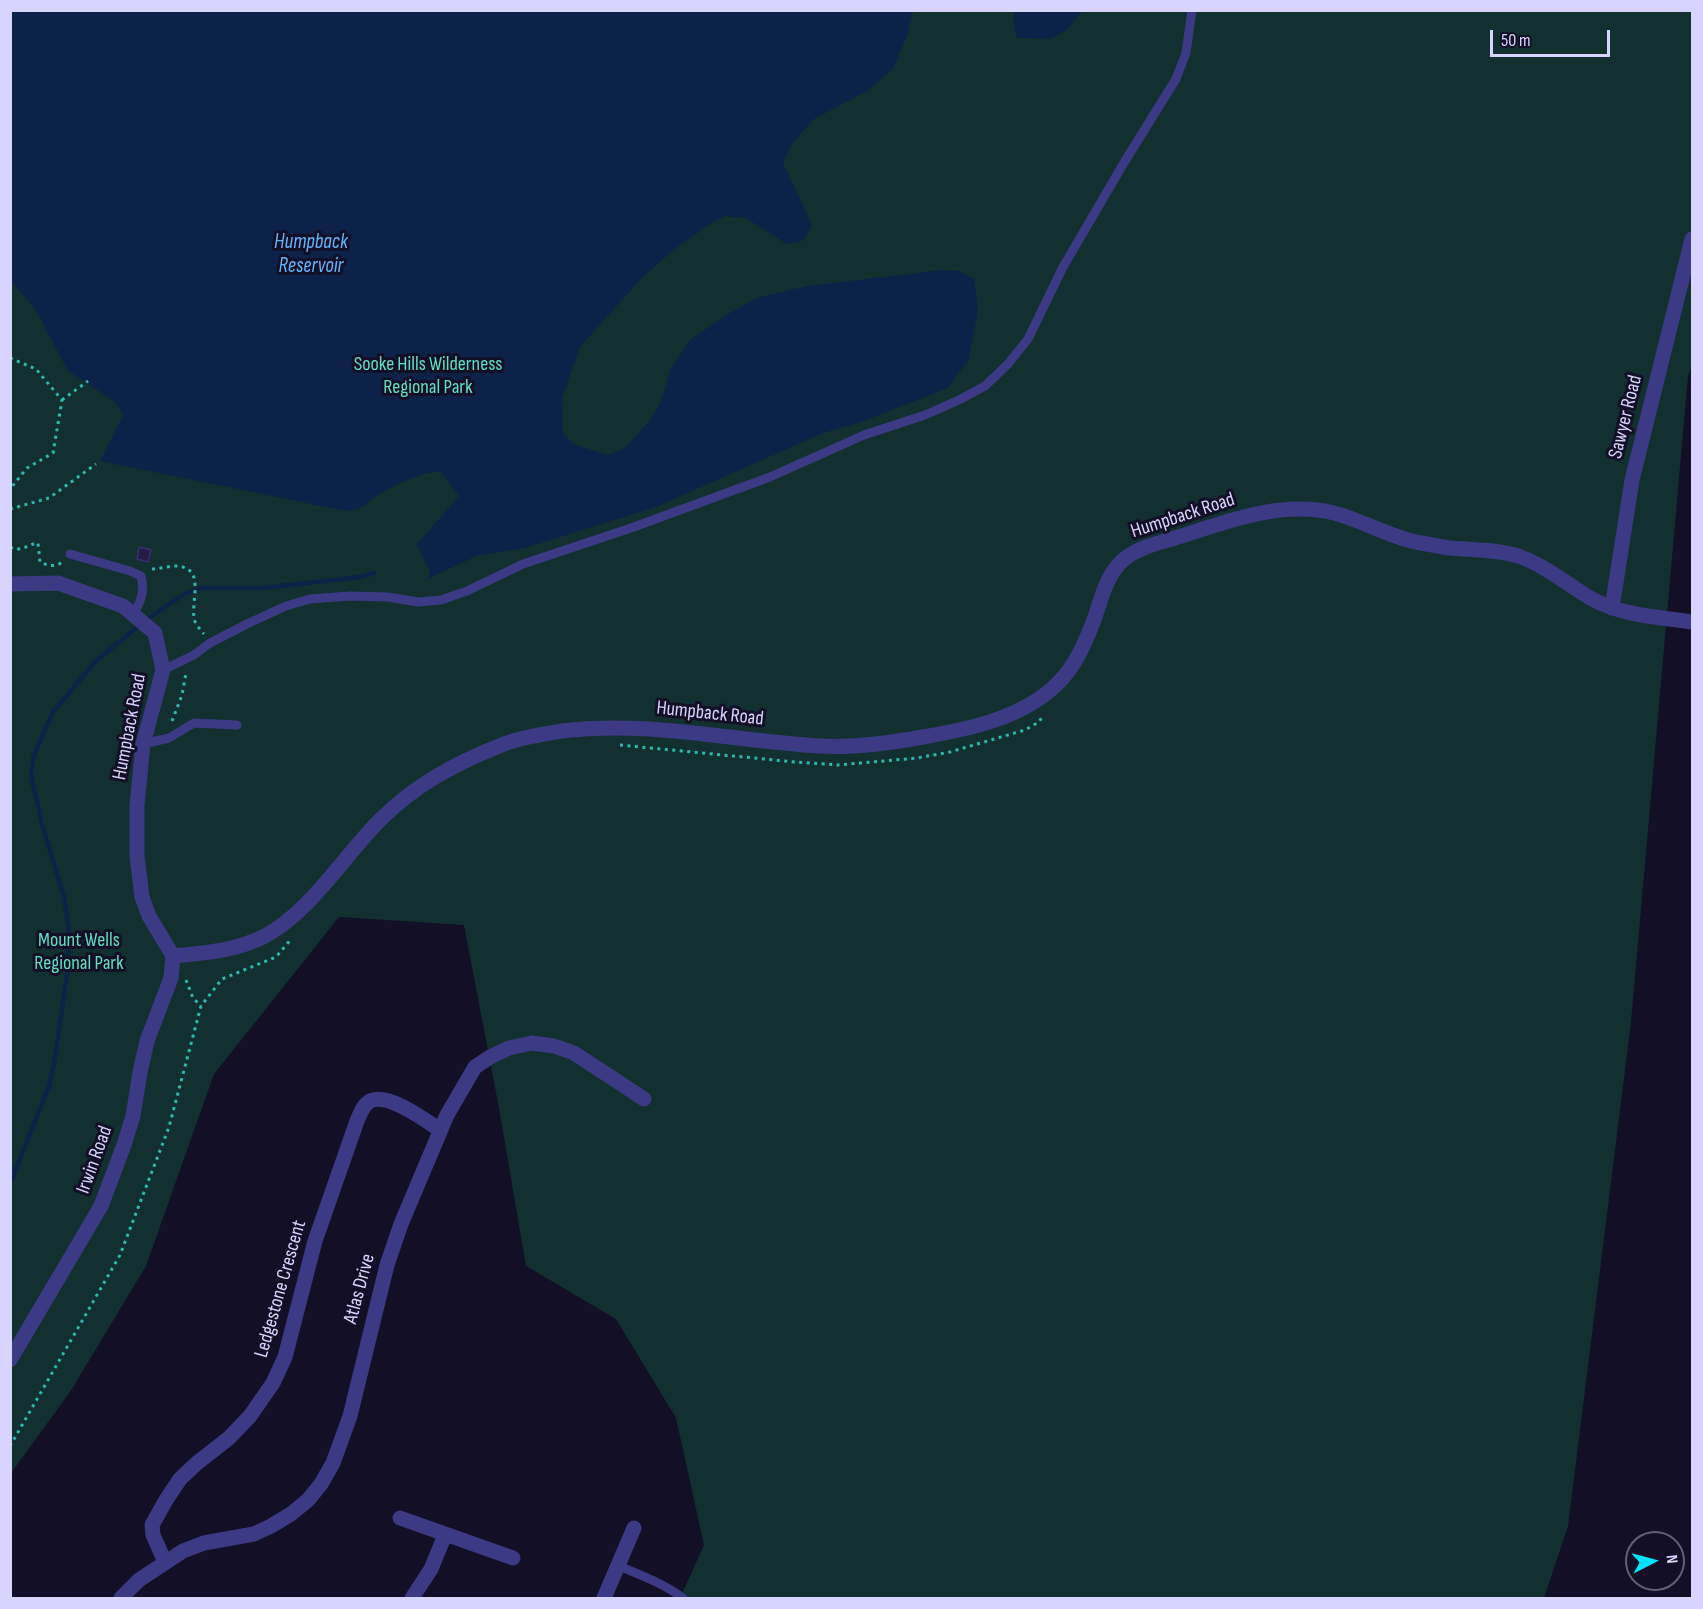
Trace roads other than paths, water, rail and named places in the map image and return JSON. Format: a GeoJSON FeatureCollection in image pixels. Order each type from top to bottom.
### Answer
{"type":"FeatureCollection","features":[{"type":"Feature","properties":{"kind":"street","name":"Sawyer Road"},"geometry":{"type":"LineString","coordinates":[[1612,608],[1632,480],[1692,239]]}},
{"type":"Feature","properties":{"kind":"street","name":"Humpback Road"},"geometry":{"type":"LineString","coordinates":[[10,584],[58,583],[123,606],[155,633],[164,670],[143,744],[137,805],[137,856],[142,897],[149,916],[176,956],[223,951],[248,944],[271,932],[292,916],[318,890],[378,822],[409,794],[440,773],[512,741],[545,733],[584,728],[622,728],[665,729],[824,746],[859,745],[947,733],[992,721],[1021,710],[1058,684],[1071,668],[1082,649],[1113,572],[1126,557],[1145,548],[1220,523],[1253,515],[1283,509],[1310,508],[1338,514],[1404,539],[1444,547],[1494,550],[1521,557],[1594,600],[1612,608],[1630,613],[1692,622]]}},
{"type":"Feature","properties":{"kind":"street","name":"Irwin Road"},"geometry":{"type":"LineString","coordinates":[[10,1360],[101,1206],[133,1116],[147,1041],[171,978],[176,956]]}},
{"type":"Feature","properties":{"kind":"street","name":"Atlas Drive"},"geometry":{"type":"LineString","coordinates":[[121,1599],[139,1580],[183,1551],[204,1543],[254,1534],[271,1526],[308,1500],[321,1484],[333,1463],[350,1416],[387,1265],[400,1224],[447,1114],[475,1067],[509,1048],[532,1043],[554,1046],[574,1053],[644,1100]]}},
{"type":"Feature","properties":{"kind":"street","name":"Ledgestone Crescent"},"geometry":{"type":"LineString","coordinates":[[165,1562],[153,1535],[152,1525],[166,1500],[180,1479],[196,1463],[229,1438],[250,1416],[273,1383],[285,1357],[315,1241],[364,1107],[370,1101],[386,1100],[440,1130]]}},
{"type":"Feature","properties":{"kind":"street"},"geometry":{"type":"LineString","coordinates":[[400,1518],[513,1558]]}},
{"type":"Feature","properties":{"kind":"street"},"geometry":{"type":"LineString","coordinates":[[604,1599],[634,1528]]}},
{"type":"Feature","properties":{"kind":"street"},"geometry":{"type":"LineString","coordinates":[[412,1599],[434,1561],[445,1535]]}},
{"type":"Feature","properties":{"kind":"lane"},"geometry":{"type":"LineString","coordinates":[[164,670],[194,655],[210,643],[286,606],[310,599],[350,596],[388,597],[418,602],[441,600],[466,591],[523,564],[631,528],[770,477],[864,435],[925,415],[985,386],[1008,364],[1028,339],[1063,267],[1176,79],[1186,53],[1192,10]]}},
{"type":"Feature","properties":{"kind":"lane"},"geometry":{"type":"LineString","coordinates":[[70,554],[141,576],[142,600],[133,615]]}},
{"type":"Feature","properties":{"kind":"lane"},"geometry":{"type":"LineString","coordinates":[[143,744],[169,738],[194,723],[237,725]]}},
{"type":"Feature","properties":{"kind":"lane"},"geometry":{"type":"LineString","coordinates":[[619,1566],[649,1578],[683,1599]]}},
{"type":"Feature","properties":{"kind":"water"},"geometry":{"type":"Polygon","coordinates":[[[1015,10],[1082,11],[1067,30],[1051,39],[1017,38],[1013,22],[1015,10]]]}},
{"type":"Feature","properties":{"kind":"water","name":"Humpback Reservoir"},"geometry":{"type":"Polygon","coordinates":[[[10,11],[913,11],[908,34],[893,69],[867,91],[814,119],[791,145],[783,163],[812,227],[802,241],[787,244],[746,218],[726,216],[713,222],[673,250],[640,280],[580,347],[562,398],[563,433],[574,444],[607,455],[625,448],[651,419],[661,401],[671,368],[690,340],[728,314],[757,298],[807,286],[944,270],[959,271],[974,279],[978,310],[969,359],[948,388],[861,422],[823,433],[656,507],[525,548],[476,556],[428,579],[430,573],[417,544],[459,496],[440,471],[400,483],[362,507],[346,511],[100,461],[123,415],[115,402],[68,371],[37,312],[11,280],[10,11]]]}},
{"type":"Feature","properties":{"kind":"waterway"},"geometry":{"type":"LineString","coordinates":[[10,1184],[49,1086],[68,968],[69,934],[65,901],[42,824],[31,775],[34,755],[53,712],[95,662],[142,623],[184,594],[200,588],[263,588],[360,577],[374,573]]}},
{"type":"Feature","properties":{"kind":"park label","name":"Sooke Hills Wilderness Regional Park"},"geometry":{"type":"Point","coordinates":[428,376]}},
{"type":"Feature","properties":{"kind":"park label","name":"Mount Wells Regional Park"},"geometry":{"type":"Point","coordinates":[79,952]}}]}
